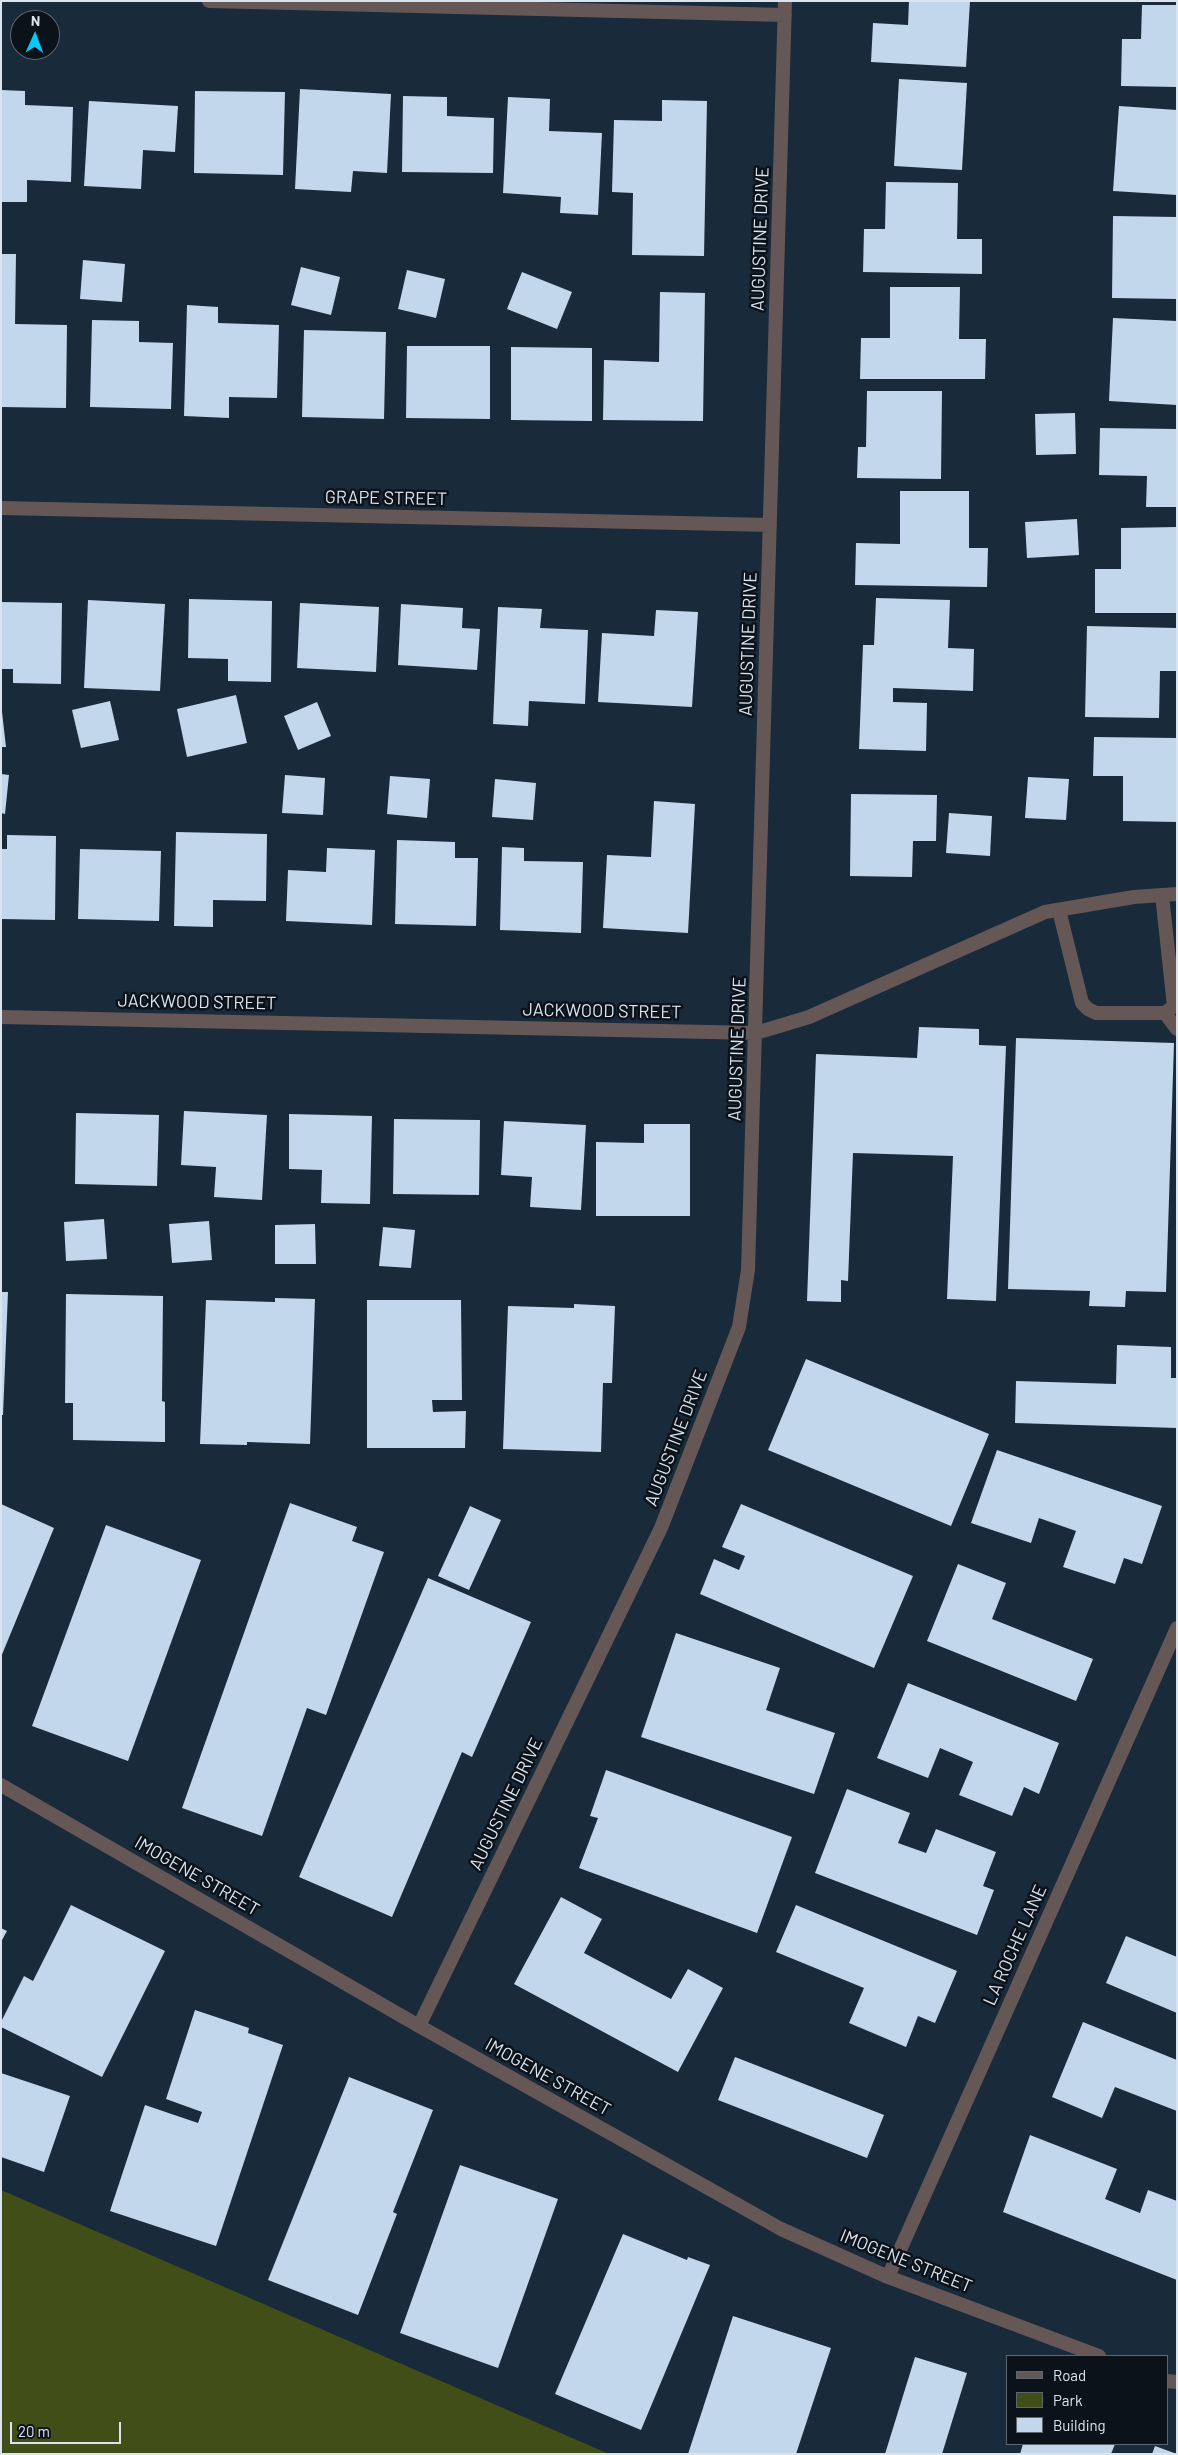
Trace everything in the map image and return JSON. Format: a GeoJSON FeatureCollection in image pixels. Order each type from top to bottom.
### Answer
{"type":"FeatureCollection","features":[{"type":"Feature","properties":{"kind":"street"},"geometry":{"type":"LineString","coordinates":[[209,1],[785,8]]}},
{"type":"Feature","properties":{"kind":"street","name":"AUGUSTINE DRIVE"},"geometry":{"type":"LineString","coordinates":[[419,2026],[661,1528],[739,1328],[748,1270],[785,8]]}},
{"type":"Feature","properties":{"kind":"street","name":"GRAPE STREET"},"geometry":{"type":"LineString","coordinates":[[1,508],[770,525]]}},
{"type":"Feature","properties":{"kind":"street","name":"JACKWOOD STREET"},"geometry":{"type":"LineString","coordinates":[[1,1016],[756,1033],[809,1017],[1045,912],[1134,897],[1177,894]]}},
{"type":"Feature","properties":{"kind":"street"},"geometry":{"type":"LineString","coordinates":[[1059,910],[1082,1003],[1088,1009],[1096,1012],[1165,1013],[1174,1006],[1162,895]]}},
{"type":"Feature","properties":{"kind":"street"},"geometry":{"type":"LineString","coordinates":[[1165,1013],[1177,1030]]}},
{"type":"Feature","properties":{"kind":"street","name":"LA ROCHE LANE"},"geometry":{"type":"LineString","coordinates":[[888,2277],[1177,1628]]}},
{"type":"Feature","properties":{"kind":"street","name":"IMOGENE STREET"},"geometry":{"type":"LineString","coordinates":[[1,1785],[419,2026],[781,2229],[888,2277],[1096,2355]]}},
{"type":"Feature","properties":{"kind":"green space"},"geometry":{"type":"Polygon","coordinates":[[[1,2190],[609,2454],[1,2454],[1,2190]]]}},
{"type":"Feature","properties":{"kind":"building"},"geometry":{"type":"Polygon","coordinates":[[[909,1],[970,1],[966,67],[871,62],[873,23],[908,25],[909,1]]]}},
{"type":"Feature","properties":{"kind":"building"},"geometry":{"type":"Polygon","coordinates":[[[1142,5],[1177,5],[1177,87],[1121,86],[1122,39],[1141,39],[1142,5]]]}},
{"type":"Feature","properties":{"kind":"building"},"geometry":{"type":"Polygon","coordinates":[[[899,79],[967,83],[962,170],[894,166],[899,79]]]}},
{"type":"Feature","properties":{"kind":"building"},"geometry":{"type":"Polygon","coordinates":[[[300,89],[391,94],[387,173],[353,171],[351,192],[295,189],[300,89]]]}},
{"type":"Feature","properties":{"kind":"building"},"geometry":{"type":"Polygon","coordinates":[[[1,90],[25,91],[25,105],[73,107],[71,182],[27,180],[27,202],[1,202],[1,90]]]}},
{"type":"Feature","properties":{"kind":"building"},"geometry":{"type":"Polygon","coordinates":[[[195,91],[285,92],[283,175],[194,173],[195,91]]]}},
{"type":"Feature","properties":{"kind":"building"},"geometry":{"type":"Polygon","coordinates":[[[403,96],[447,97],[447,116],[494,118],[493,173],[402,172],[403,96]]]}},
{"type":"Feature","properties":{"kind":"building"},"geometry":{"type":"Polygon","coordinates":[[[508,97],[550,99],[549,131],[602,133],[598,215],[560,213],[561,197],[503,193],[508,97]]]}},
{"type":"Feature","properties":{"kind":"building"},"geometry":{"type":"Polygon","coordinates":[[[662,100],[707,101],[704,256],[632,255],[633,193],[612,192],[614,120],[662,121],[662,100]]]}},
{"type":"Feature","properties":{"kind":"building"},"geometry":{"type":"Polygon","coordinates":[[[89,101],[178,106],[175,152],[143,150],[141,189],[84,186],[89,101]]]}},
{"type":"Feature","properties":{"kind":"building"},"geometry":{"type":"Polygon","coordinates":[[[1119,106],[1177,110],[1177,195],[1113,191],[1119,106]]]}},
{"type":"Feature","properties":{"kind":"building"},"geometry":{"type":"Polygon","coordinates":[[[886,182],[958,183],[957,239],[982,239],[982,274],[863,272],[864,229],[885,229],[886,182]]]}},
{"type":"Feature","properties":{"kind":"building"},"geometry":{"type":"Polygon","coordinates":[[[1113,216],[1177,217],[1177,299],[1112,298],[1113,216]]]}},
{"type":"Feature","properties":{"kind":"building"},"geometry":{"type":"Polygon","coordinates":[[[1,254],[16,254],[15,324],[67,325],[66,408],[1,407],[1,254]]]}},
{"type":"Feature","properties":{"kind":"building"},"geometry":{"type":"Polygon","coordinates":[[[83,260],[125,264],[122,302],[80,299],[83,260]]]}},
{"type":"Feature","properties":{"kind":"building"},"geometry":{"type":"Polygon","coordinates":[[[301,267],[340,277],[331,315],[291,305],[301,267]]]}},
{"type":"Feature","properties":{"kind":"building"},"geometry":{"type":"Polygon","coordinates":[[[407,270],[445,279],[436,318],[398,309],[407,270]]]}},
{"type":"Feature","properties":{"kind":"building"},"geometry":{"type":"Polygon","coordinates":[[[522,272],[572,292],[557,329],[507,309],[522,272]]]}},
{"type":"Feature","properties":{"kind":"building"},"geometry":{"type":"Polygon","coordinates":[[[890,287],[960,287],[959,339],[986,339],[985,379],[860,379],[861,338],[890,338],[890,287]]]}},
{"type":"Feature","properties":{"kind":"building"},"geometry":{"type":"Polygon","coordinates":[[[660,292],[705,293],[703,421],[603,420],[604,360],[659,362],[660,292]]]}},
{"type":"Feature","properties":{"kind":"building"},"geometry":{"type":"Polygon","coordinates":[[[187,305],[218,307],[218,323],[279,325],[277,398],[229,397],[229,418],[184,416],[187,305]]]}},
{"type":"Feature","properties":{"kind":"building"},"geometry":{"type":"Polygon","coordinates":[[[1113,318],[1177,321],[1177,405],[1109,401],[1113,318]]]}},
{"type":"Feature","properties":{"kind":"building"},"geometry":{"type":"Polygon","coordinates":[[[92,320],[139,321],[139,342],[173,343],[171,409],[90,407],[92,320]]]}},
{"type":"Feature","properties":{"kind":"building"},"geometry":{"type":"Polygon","coordinates":[[[304,330],[386,332],[384,419],[302,417],[304,330]]]}},
{"type":"Feature","properties":{"kind":"building"},"geometry":{"type":"Polygon","coordinates":[[[407,346],[490,346],[490,419],[406,418],[407,346]]]}},
{"type":"Feature","properties":{"kind":"building"},"geometry":{"type":"Polygon","coordinates":[[[511,347],[592,348],[592,421],[511,420],[511,347]]]}},
{"type":"Feature","properties":{"kind":"building"},"geometry":{"type":"Polygon","coordinates":[[[867,391],[942,391],[941,479],[857,478],[858,447],[866,447],[867,391]]]}},
{"type":"Feature","properties":{"kind":"building"},"geometry":{"type":"Polygon","coordinates":[[[1075,413],[1076,454],[1036,455],[1035,414],[1075,413]]]}},
{"type":"Feature","properties":{"kind":"building"},"geometry":{"type":"Polygon","coordinates":[[[1100,428],[1177,429],[1177,507],[1146,507],[1147,476],[1099,475],[1100,428]]]}},
{"type":"Feature","properties":{"kind":"building"},"geometry":{"type":"Polygon","coordinates":[[[900,491],[969,491],[969,548],[988,548],[987,587],[855,585],[856,543],[900,544],[900,491]]]}},
{"type":"Feature","properties":{"kind":"building"},"geometry":{"type":"Polygon","coordinates":[[[1077,519],[1079,555],[1027,558],[1025,522],[1077,519]]]}},
{"type":"Feature","properties":{"kind":"building"},"geometry":{"type":"Polygon","coordinates":[[[1177,527],[1177,613],[1095,613],[1095,569],[1121,569],[1121,528],[1177,527]]]}},
{"type":"Feature","properties":{"kind":"building"},"geometry":{"type":"Polygon","coordinates":[[[876,598],[950,600],[948,648],[974,649],[973,691],[893,688],[893,702],[927,703],[926,751],[859,749],[863,645],[874,645],[876,598]]]}},
{"type":"Feature","properties":{"kind":"building"},"geometry":{"type":"Polygon","coordinates":[[[189,599],[272,601],[271,682],[228,681],[228,659],[188,658],[189,599]]]}},
{"type":"Feature","properties":{"kind":"building"},"geometry":{"type":"Polygon","coordinates":[[[88,600],[165,604],[160,691],[84,688],[88,600]]]}},
{"type":"Feature","properties":{"kind":"building"},"geometry":{"type":"Polygon","coordinates":[[[1,602],[62,603],[61,684],[13,683],[13,669],[1,669],[1,602]]]}},
{"type":"Feature","properties":{"kind":"building"},"geometry":{"type":"Polygon","coordinates":[[[300,603],[379,607],[376,672],[297,668],[300,603]]]}},
{"type":"Feature","properties":{"kind":"building"},"geometry":{"type":"Polygon","coordinates":[[[401,604],[463,608],[462,628],[480,629],[477,670],[398,665],[401,604]]]}},
{"type":"Feature","properties":{"kind":"building"},"geometry":{"type":"Polygon","coordinates":[[[498,607],[542,609],[540,628],[588,630],[585,704],[529,701],[528,726],[493,724],[498,607]]]}},
{"type":"Feature","properties":{"kind":"building"},"geometry":{"type":"Polygon","coordinates":[[[656,610],[698,612],[692,707],[598,702],[602,633],[654,636],[656,610]]]}},
{"type":"Feature","properties":{"kind":"building"},"geometry":{"type":"Polygon","coordinates":[[[1087,626],[1177,628],[1177,671],[1160,671],[1159,718],[1085,717],[1087,626]]]}},
{"type":"Feature","properties":{"kind":"building"},"geometry":{"type":"Polygon","coordinates":[[[236,695],[247,743],[187,757],[177,709],[236,695]]]}},
{"type":"Feature","properties":{"kind":"building"},"geometry":{"type":"Polygon","coordinates":[[[110,701],[119,740],[81,748],[72,710],[110,701]]]}},
{"type":"Feature","properties":{"kind":"building"},"geometry":{"type":"Polygon","coordinates":[[[317,702],[331,736],[298,750],[284,716],[317,702]]]}},
{"type":"Feature","properties":{"kind":"building"},"geometry":{"type":"Polygon","coordinates":[[[1,703],[6,747],[1,747],[1,703]]]}},
{"type":"Feature","properties":{"kind":"building"},"geometry":{"type":"Polygon","coordinates":[[[1094,737],[1177,738],[1177,822],[1123,821],[1123,776],[1093,776],[1094,737]]]}},
{"type":"Feature","properties":{"kind":"building"},"geometry":{"type":"Polygon","coordinates":[[[1,774],[9,775],[5,814],[1,813],[1,774]]]}},
{"type":"Feature","properties":{"kind":"building"},"geometry":{"type":"Polygon","coordinates":[[[285,775],[325,778],[323,815],[282,813],[285,775]]]}},
{"type":"Feature","properties":{"kind":"building"},"geometry":{"type":"Polygon","coordinates":[[[390,776],[430,779],[427,818],[387,814],[390,776]]]}},
{"type":"Feature","properties":{"kind":"building"},"geometry":{"type":"Polygon","coordinates":[[[1028,777],[1069,779],[1066,820],[1025,818],[1028,777]]]}},
{"type":"Feature","properties":{"kind":"building"},"geometry":{"type":"Polygon","coordinates":[[[495,779],[536,783],[533,820],[492,817],[495,779]]]}},
{"type":"Feature","properties":{"kind":"building"},"geometry":{"type":"Polygon","coordinates":[[[851,794],[937,795],[936,841],[913,841],[912,877],[850,876],[851,794]]]}},
{"type":"Feature","properties":{"kind":"building"},"geometry":{"type":"Polygon","coordinates":[[[654,801],[695,804],[688,933],[603,928],[607,855],[651,857],[654,801]]]}},
{"type":"Feature","properties":{"kind":"building"},"geometry":{"type":"Polygon","coordinates":[[[949,813],[992,816],[990,856],[946,853],[949,813]]]}},
{"type":"Feature","properties":{"kind":"building"},"geometry":{"type":"Polygon","coordinates":[[[176,832],[267,834],[266,901],[213,900],[213,927],[174,926],[176,832]]]}},
{"type":"Feature","properties":{"kind":"building"},"geometry":{"type":"Polygon","coordinates":[[[7,835],[56,836],[55,920],[1,919],[1,849],[7,849],[7,835]]]}},
{"type":"Feature","properties":{"kind":"building"},"geometry":{"type":"Polygon","coordinates":[[[397,840],[455,842],[455,858],[478,858],[476,926],[395,924],[397,840]]]}},
{"type":"Feature","properties":{"kind":"building"},"geometry":{"type":"Polygon","coordinates":[[[502,847],[524,848],[524,861],[583,862],[581,933],[500,930],[502,847]]]}},
{"type":"Feature","properties":{"kind":"building"},"geometry":{"type":"Polygon","coordinates":[[[327,848],[375,850],[372,925],[286,921],[288,870],[326,872],[327,848]]]}},
{"type":"Feature","properties":{"kind":"building"},"geometry":{"type":"Polygon","coordinates":[[[80,849],[161,851],[159,921],[78,919],[80,849]]]}},
{"type":"Feature","properties":{"kind":"building"},"geometry":{"type":"Polygon","coordinates":[[[919,1027],[979,1029],[979,1045],[1006,1046],[996,1301],[947,1299],[953,1156],[853,1153],[848,1281],[841,1280],[841,1302],[807,1301],[816,1054],[917,1058],[919,1027]]]}},
{"type":"Feature","properties":{"kind":"building"},"geometry":{"type":"Polygon","coordinates":[[[1016,1038],[1174,1043],[1166,1292],[1126,1291],[1125,1307],[1089,1306],[1090,1291],[1008,1289],[1016,1038]]]}},
{"type":"Feature","properties":{"kind":"building"},"geometry":{"type":"Polygon","coordinates":[[[184,1111],[267,1115],[262,1200],[214,1197],[216,1167],[181,1165],[184,1111]]]}},
{"type":"Feature","properties":{"kind":"building"},"geometry":{"type":"Polygon","coordinates":[[[76,1113],[159,1115],[157,1186],[75,1184],[76,1113]]]}},
{"type":"Feature","properties":{"kind":"building"},"geometry":{"type":"Polygon","coordinates":[[[289,1114],[372,1116],[370,1204],[321,1203],[322,1170],[289,1169],[289,1114]]]}},
{"type":"Feature","properties":{"kind":"building"},"geometry":{"type":"Polygon","coordinates":[[[394,1119],[480,1120],[479,1195],[393,1194],[394,1119]]]}},
{"type":"Feature","properties":{"kind":"building"},"geometry":{"type":"Polygon","coordinates":[[[504,1121],[586,1125],[581,1210],[530,1207],[532,1177],[501,1175],[504,1121]]]}},
{"type":"Feature","properties":{"kind":"building"},"geometry":{"type":"Polygon","coordinates":[[[644,1124],[690,1124],[690,1216],[596,1216],[596,1142],[644,1143],[644,1124]]]}},
{"type":"Feature","properties":{"kind":"building"},"geometry":{"type":"Polygon","coordinates":[[[104,1219],[107,1259],[66,1261],[64,1222],[104,1219]]]}},
{"type":"Feature","properties":{"kind":"building"},"geometry":{"type":"Polygon","coordinates":[[[209,1221],[212,1260],[172,1263],[169,1224],[209,1221]]]}},
{"type":"Feature","properties":{"kind":"building"},"geometry":{"type":"Polygon","coordinates":[[[315,1224],[316,1264],[275,1264],[275,1225],[315,1224]]]}},
{"type":"Feature","properties":{"kind":"building"},"geometry":{"type":"Polygon","coordinates":[[[383,1227],[415,1230],[411,1268],[379,1266],[383,1227]]]}},
{"type":"Feature","properties":{"kind":"building"},"geometry":{"type":"Polygon","coordinates":[[[1,1292],[8,1292],[3,1415],[1,1415],[1,1292]]]}},
{"type":"Feature","properties":{"kind":"building"},"geometry":{"type":"Polygon","coordinates":[[[66,1294],[163,1296],[162,1401],[165,1402],[165,1442],[73,1440],[73,1403],[65,1403],[66,1294]]]}},
{"type":"Feature","properties":{"kind":"building"},"geometry":{"type":"Polygon","coordinates":[[[275,1298],[315,1299],[310,1444],[247,1442],[247,1445],[200,1444],[206,1300],[275,1302],[275,1298]]]}},
{"type":"Feature","properties":{"kind":"building"},"geometry":{"type":"Polygon","coordinates":[[[367,1300],[461,1300],[462,1400],[432,1400],[433,1412],[466,1411],[465,1448],[367,1448],[367,1300]]]}},
{"type":"Feature","properties":{"kind":"building"},"geometry":{"type":"Polygon","coordinates":[[[574,1304],[615,1306],[612,1383],[603,1383],[601,1452],[503,1449],[508,1306],[574,1308],[574,1304]]]}},
{"type":"Feature","properties":{"kind":"building"},"geometry":{"type":"Polygon","coordinates":[[[1117,1345],[1171,1347],[1171,1378],[1177,1378],[1177,1428],[1015,1423],[1016,1381],[1116,1384],[1117,1345]]]}},
{"type":"Feature","properties":{"kind":"building"},"geometry":{"type":"Polygon","coordinates":[[[806,1359],[989,1434],[951,1526],[768,1450],[806,1359]]]}},
{"type":"Feature","properties":{"kind":"building"},"geometry":{"type":"Polygon","coordinates":[[[997,1450],[1162,1506],[1142,1564],[1124,1558],[1115,1584],[1063,1567],[1076,1531],[1039,1518],[1031,1543],[971,1523],[997,1450]]]}},
{"type":"Feature","properties":{"kind":"building"},"geometry":{"type":"Polygon","coordinates":[[[290,1503],[357,1527],[352,1541],[384,1552],[326,1715],[307,1708],[262,1836],[182,1808],[290,1503]]]}},
{"type":"Feature","properties":{"kind":"building"},"geometry":{"type":"Polygon","coordinates":[[[1,1504],[54,1528],[1,1657],[1,1504]]]}},
{"type":"Feature","properties":{"kind":"building"},"geometry":{"type":"Polygon","coordinates":[[[741,1504],[913,1576],[874,1668],[700,1594],[714,1559],[739,1570],[745,1556],[722,1547],[741,1504]]]}},
{"type":"Feature","properties":{"kind":"building"},"geometry":{"type":"Polygon","coordinates":[[[470,1506],[501,1520],[469,1590],[438,1576],[470,1506]]]}},
{"type":"Feature","properties":{"kind":"building"},"geometry":{"type":"Polygon","coordinates":[[[106,1525],[201,1560],[128,1761],[32,1726],[106,1525]]]}},
{"type":"Feature","properties":{"kind":"building"},"geometry":{"type":"Polygon","coordinates":[[[958,1564],[1006,1583],[992,1619],[1093,1659],[1076,1701],[927,1641],[958,1564]]]}},
{"type":"Feature","properties":{"kind":"building"},"geometry":{"type":"Polygon","coordinates":[[[428,1578],[531,1622],[472,1757],[462,1752],[392,1917],[299,1877],[428,1578]]]}},
{"type":"Feature","properties":{"kind":"building"},"geometry":{"type":"Polygon","coordinates":[[[676,1633],[780,1668],[766,1710],[835,1733],[814,1794],[641,1737],[676,1633]]]}},
{"type":"Feature","properties":{"kind":"building"},"geometry":{"type":"Polygon","coordinates":[[[908,1683],[1059,1743],[1039,1794],[1024,1787],[1012,1816],[959,1795],[973,1762],[940,1748],[928,1778],[877,1758],[908,1683]]]}},
{"type":"Feature","properties":{"kind":"building"},"geometry":{"type":"Polygon","coordinates":[[[606,1770],[792,1837],[757,1933],[579,1868],[598,1818],[590,1816],[606,1770]]]}},
{"type":"Feature","properties":{"kind":"building"},"geometry":{"type":"Polygon","coordinates":[[[847,1789],[910,1813],[898,1843],[926,1853],[936,1829],[996,1852],[983,1886],[994,1890],[977,1935],[815,1873],[847,1789]]]}},
{"type":"Feature","properties":{"kind":"building"},"geometry":{"type":"Polygon","coordinates":[[[561,1897],[602,1919],[584,1953],[671,1999],[688,1969],[723,1988],[678,2072],[514,1984],[561,1897]]]}},
{"type":"Feature","properties":{"kind":"building"},"geometry":{"type":"Polygon","coordinates":[[[71,1905],[165,1951],[102,2077],[1,2027],[1,2022],[24,1976],[33,1981],[71,1905]]]}},
{"type":"Feature","properties":{"kind":"building"},"geometry":{"type":"Polygon","coordinates":[[[796,1905],[957,1971],[935,2023],[918,2016],[906,2047],[849,2023],[864,1988],[776,1952],[796,1905]]]}},
{"type":"Feature","properties":{"kind":"building"},"geometry":{"type":"Polygon","coordinates":[[[1,1928],[7,1931],[1,1942],[1,1928]]]}},
{"type":"Feature","properties":{"kind":"building"},"geometry":{"type":"Polygon","coordinates":[[[1126,1936],[1177,1957],[1177,2013],[1106,1983],[1126,1936]]]}},
{"type":"Feature","properties":{"kind":"building"},"geometry":{"type":"Polygon","coordinates":[[[195,2010],[249,2028],[248,2033],[283,2045],[216,2246],[110,2211],[145,2105],[198,2123],[202,2112],[166,2099],[195,2010]]]}},
{"type":"Feature","properties":{"kind":"building"},"geometry":{"type":"Polygon","coordinates":[[[1083,2022],[1177,2060],[1177,2111],[1115,2087],[1102,2118],[1052,2097],[1083,2022]]]}},
{"type":"Feature","properties":{"kind":"building"},"geometry":{"type":"Polygon","coordinates":[[[735,2057],[884,2115],[867,2158],[718,2100],[735,2057]]]}},
{"type":"Feature","properties":{"kind":"building"},"geometry":{"type":"Polygon","coordinates":[[[1,2073],[70,2096],[44,2172],[1,2157],[1,2073]]]}},
{"type":"Feature","properties":{"kind":"building"},"geometry":{"type":"Polygon","coordinates":[[[349,2077],[433,2110],[393,2212],[397,2214],[358,2315],[268,2280],[349,2077]]]}},
{"type":"Feature","properties":{"kind":"building"},"geometry":{"type":"Polygon","coordinates":[[[1030,2135],[1117,2169],[1105,2199],[1140,2213],[1148,2190],[1177,2201],[1177,2280],[1003,2212],[1030,2135]]]}},
{"type":"Feature","properties":{"kind":"building"},"geometry":{"type":"Polygon","coordinates":[[[460,2165],[558,2199],[498,2368],[400,2333],[460,2165]]]}},
{"type":"Feature","properties":{"kind":"building"},"geometry":{"type":"Polygon","coordinates":[[[623,2234],[687,2260],[688,2257],[710,2265],[641,2430],[555,2394],[623,2234]]]}},
{"type":"Feature","properties":{"kind":"building"},"geometry":{"type":"Polygon","coordinates":[[[733,2316],[831,2348],[796,2454],[688,2454],[733,2316]]]}},
{"type":"Feature","properties":{"kind":"building"},"geometry":{"type":"Polygon","coordinates":[[[915,2357],[967,2373],[942,2454],[885,2454],[915,2357]]]}},
{"type":"Feature","properties":{"kind":"building"},"geometry":{"type":"Polygon","coordinates":[[[1023,2445],[1115,2445],[1111,2454],[1020,2454],[1023,2445]]]}},
{"type":"Feature","properties":{"kind":"building"},"geometry":{"type":"Polygon","coordinates":[[[1155,2446],[1177,2454],[1152,2454],[1155,2446]]]}}]}
